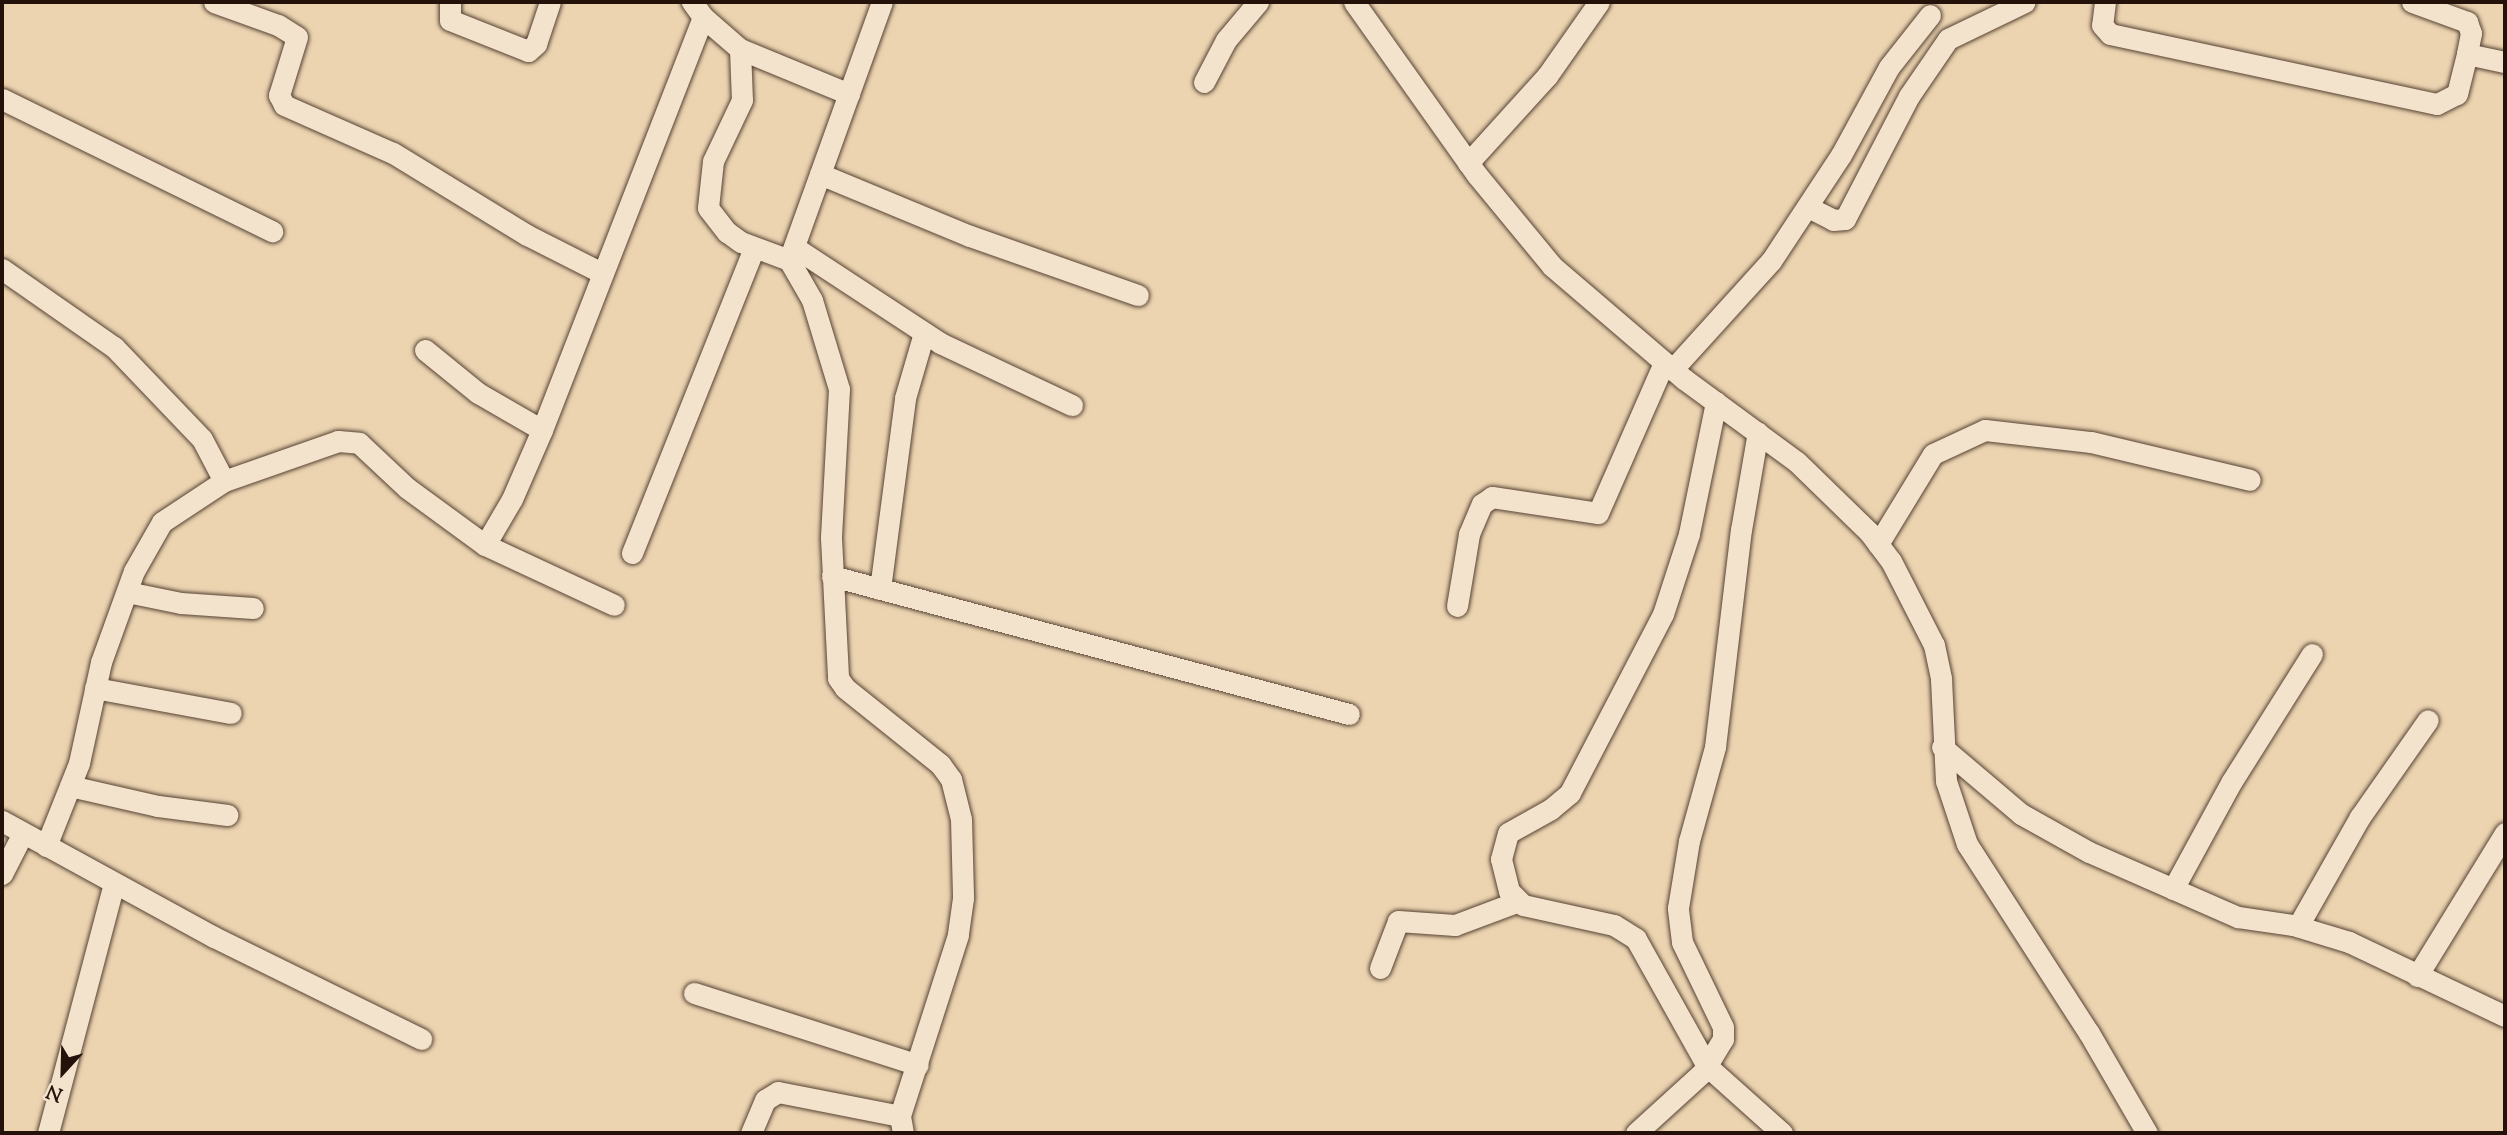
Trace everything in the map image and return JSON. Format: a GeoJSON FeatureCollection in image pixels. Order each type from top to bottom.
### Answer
{"type":"FeatureCollection","features":[{"type":"Feature","properties":{"kind":"street"},"geometry":{"type":"LineString","coordinates":[[214,2],[278,25],[297,37],[279,95],[284,105],[431,173],[527,235],[602,273]]}},
{"type":"Feature","properties":{"kind":"street"},"geometry":{"type":"LineString","coordinates":[[450,2],[450,20],[528,51],[536,44],[550,2]]}},
{"type":"Feature","properties":{"kind":"street"},"geometry":{"type":"LineString","coordinates":[[751,1133],[765,1100],[778,1092],[902,1125],[958,935],[963,898],[961,818],[951,779],[940,764],[845,688],[838,678],[832,576],[839,389],[812,300],[792,254],[882,2]]}},
{"type":"Feature","properties":{"kind":"street"},"geometry":{"type":"LineString","coordinates":[[1204,82],[1226,40],[1258,2]]}},
{"type":"Feature","properties":{"kind":"street"},"geometry":{"type":"LineString","coordinates":[[1354,2],[1468,163],[1552,267],[1668,366],[1797,462],[1878,544],[1905,583],[1934,645],[1942,689],[1942,747],[1946,781],[1968,844],[2089,1033],[2147,1133]]}},
{"type":"Feature","properties":{"kind":"street"},"geometry":{"type":"LineString","coordinates":[[1468,163],[1547,76],[1599,2]]}},
{"type":"Feature","properties":{"kind":"street"},"geometry":{"type":"LineString","coordinates":[[1808,207],[1833,220],[1845,219],[1909,96],[1948,39],[2025,2]]}},
{"type":"Feature","properties":{"kind":"street"},"geometry":{"type":"LineString","coordinates":[[2105,2],[2102,25],[2110,34],[2437,104],[2457,94],[2471,33],[2467,22],[2412,2]]}},
{"type":"Feature","properties":{"kind":"street"},"geometry":{"type":"LineString","coordinates":[[485,545],[512,499],[542,430],[697,9],[740,49],[849,94]]}},
{"type":"Feature","properties":{"kind":"street"},"geometry":{"type":"LineString","coordinates":[[1457,606],[1469,534],[1482,504],[1492,497],[1598,513],[1668,366],[1771,261],[1808,207],[1889,66],[1930,15]]}},
{"type":"Feature","properties":{"kind":"street"},"geometry":{"type":"LineString","coordinates":[[740,49],[742,100],[713,161],[707,193],[717,221],[754,248],[792,254],[996,373],[1072,405]]}},
{"type":"Feature","properties":{"kind":"street"},"geometry":{"type":"LineString","coordinates":[[2467,54],[2505,62]]}},
{"type":"Feature","properties":{"kind":"street"},"geometry":{"type":"LineString","coordinates":[[2,99],[272,231]]}},
{"type":"Feature","properties":{"kind":"street"},"geometry":{"type":"LineString","coordinates":[[820,174],[970,236],[1138,295]]}},
{"type":"Feature","properties":{"kind":"street"},"geometry":{"type":"LineString","coordinates":[[632,553],[754,248]]}},
{"type":"Feature","properties":{"kind":"street"},"geometry":{"type":"LineString","coordinates":[[2,269],[114,347],[178,412],[220,471]]}},
{"type":"Feature","properties":{"kind":"street"},"geometry":{"type":"LineString","coordinates":[[880,589],[906,389],[925,333]]}},
{"type":"Feature","properties":{"kind":"street"},"geometry":{"type":"LineString","coordinates":[[425,350],[487,399],[542,430]]}},
{"type":"Feature","properties":{"kind":"street"},"geometry":{"type":"LineString","coordinates":[[1716,402],[1689,534],[1663,614],[1570,793],[1542,816],[1516,826],[1502,844],[1505,882],[1519,901],[1541,912],[1614,925],[1636,939],[1714,1056],[1782,1133]]}},
{"type":"Feature","properties":{"kind":"street"},"geometry":{"type":"LineString","coordinates":[[1878,544],[1922,466],[1947,444],[1985,430],[2091,442],[2249,480]]}},
{"type":"Feature","properties":{"kind":"street"},"geometry":{"type":"LineString","coordinates":[[1636,1133],[1714,1056],[1723,1027],[1682,942],[1678,908],[1689,841],[1715,747],[1741,530],[1758,432]]}},
{"type":"Feature","properties":{"kind":"street"},"geometry":{"type":"LineString","coordinates":[[46,846],[71,786],[95,688],[127,592],[162,522],[220,471],[338,441],[359,443],[407,488],[485,545],[614,605]]}},
{"type":"Feature","properties":{"kind":"street"},"geometry":{"type":"LineString","coordinates":[[832,576],[1349,714]]}},
{"type":"Feature","properties":{"kind":"street"},"geometry":{"type":"LineString","coordinates":[[127,592],[181,603],[253,608]]}},
{"type":"Feature","properties":{"kind":"street"},"geometry":{"type":"LineString","coordinates":[[2173,889],[2232,781],[2312,654]]}},
{"type":"Feature","properties":{"kind":"street"},"geometry":{"type":"LineString","coordinates":[[95,688],[231,713]]}},
{"type":"Feature","properties":{"kind":"street"},"geometry":{"type":"LineString","coordinates":[[2298,926],[2360,817],[2428,720]]}},
{"type":"Feature","properties":{"kind":"street"},"geometry":{"type":"LineString","coordinates":[[1942,747],[2051,834],[2251,921],[2298,926],[2349,943],[2505,1016]]}},
{"type":"Feature","properties":{"kind":"street"},"geometry":{"type":"LineString","coordinates":[[71,786],[158,806],[227,815]]}},
{"type":"Feature","properties":{"kind":"street"},"geometry":{"type":"LineString","coordinates":[[2,874],[11,826],[114,884],[421,1039]]}},
{"type":"Feature","properties":{"kind":"street"},"geometry":{"type":"LineString","coordinates":[[2417,976],[2505,833]]}},
{"type":"Feature","properties":{"kind":"street"},"geometry":{"type":"LineString","coordinates":[[48,1133],[114,884]]}},
{"type":"Feature","properties":{"kind":"street"},"geometry":{"type":"LineString","coordinates":[[1380,968],[1398,921],[1455,925],[1519,901]]}},
{"type":"Feature","properties":{"kind":"street"},"geometry":{"type":"LineString","coordinates":[[694,993],[918,1065]]}}]}
